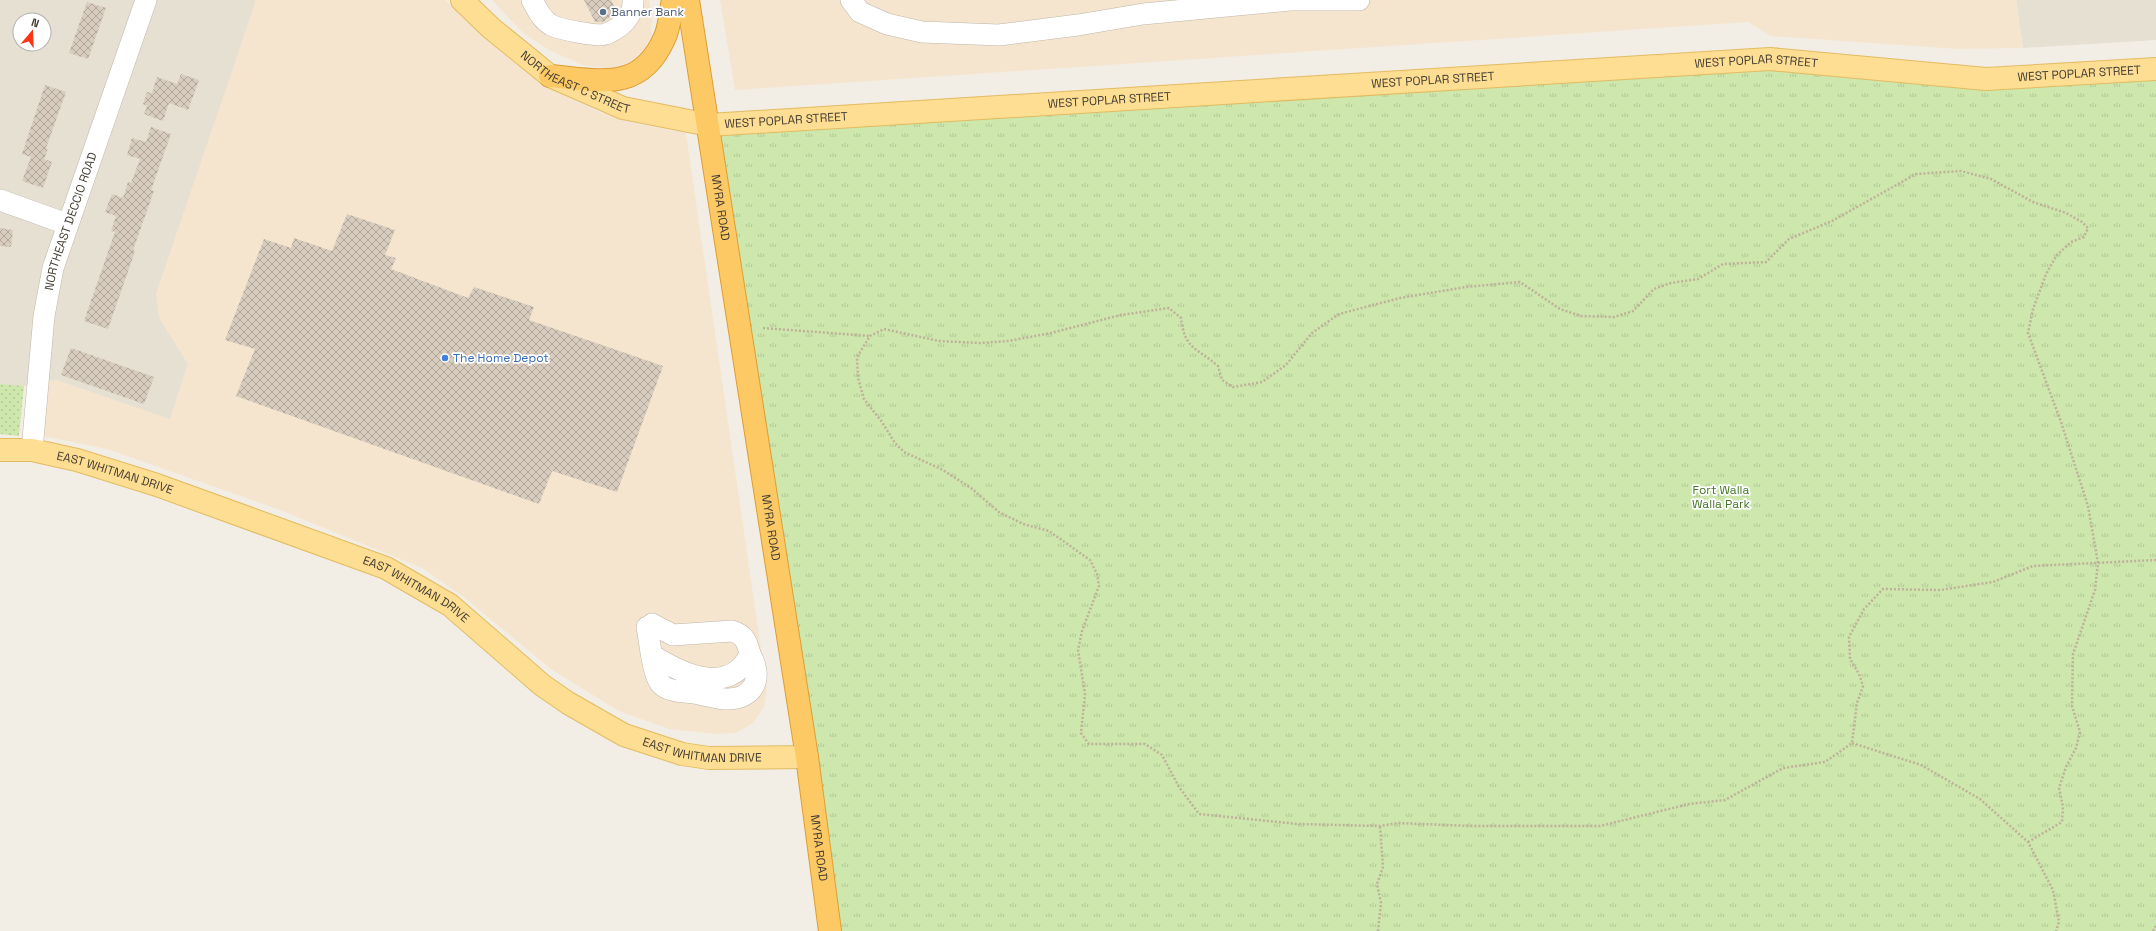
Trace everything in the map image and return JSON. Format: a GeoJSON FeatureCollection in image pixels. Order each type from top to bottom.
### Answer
{"type":"FeatureCollection","features":[{"type":"Feature","properties":{"kind":"highway"},"geometry":{"type":"LineString","coordinates":[[550,76],[608,81],[628,78],[652,62],[665,38],[673,0]]}},
{"type":"Feature","properties":{"kind":"highway","name":"MYRA ROAD"},"geometry":{"type":"LineString","coordinates":[[688,0],[709,125],[807,757],[830,931]]}},
{"type":"Feature","properties":{"kind":"main road","name":"NORTHEAST C STREET"},"geometry":{"type":"LineString","coordinates":[[462,0],[491,28],[550,76],[623,108],[709,125]]}},
{"type":"Feature","properties":{"kind":"main road","name":"WEST POPLAR STREET"},"geometry":{"type":"LineString","coordinates":[[709,125],[1770,59],[1986,79],[2156,69]]}},
{"type":"Feature","properties":{"kind":"main road","name":"EAST WHITMAN DRIVE"},"geometry":{"type":"LineString","coordinates":[[0,450],[32,450],[77,460],[157,485],[386,568],[450,605],[542,685],[568,703],[624,736],[682,754],[709,758],[807,757]]}},
{"type":"Feature","properties":{"kind":"street","name":"NORTHEAST DECCIO ROAD"},"geometry":{"type":"LineString","coordinates":[[32,450],[44,316],[54,268],[67,224],[146,0]]}},
{"type":"Feature","properties":{"kind":"street"},"geometry":{"type":"LineString","coordinates":[[532,0],[539,14],[551,25],[568,30],[604,34],[627,20],[632,12],[633,0]]}},
{"type":"Feature","properties":{"kind":"street"},"geometry":{"type":"LineString","coordinates":[[851,0],[860,12],[887,24],[922,32],[999,35],[1158,12],[1290,0],[1358,0]]}},
{"type":"Feature","properties":{"kind":"street"},"geometry":{"type":"LineString","coordinates":[[0,200],[67,224]]}},
{"type":"Feature","properties":{"kind":"street"},"geometry":{"type":"LineString","coordinates":[[650,625],[673,635],[732,631],[740,633],[747,640],[750,654],[755,662],[754,686],[750,692],[739,697],[724,699],[666,688],[657,678],[652,655],[650,625]]}},
{"type":"Feature","properties":{"kind":"path"},"geometry":{"type":"LineString","coordinates":[[763,328],[870,336],[884,329],[939,341],[980,343],[1051,333],[1121,315],[1169,308],[1180,318],[1183,332],[1188,343],[1194,350],[1218,366],[1222,380],[1232,387],[1262,382],[1286,365],[1312,332],[1340,314],[1400,298],[1466,287],[1520,282],[1560,309],[1581,316],[1614,317],[1633,311],[1654,289],[1671,283],[1698,279],[1723,264],[1766,262],[1789,239],[1832,221],[1916,174],[1961,171],[1991,179],[2033,202],[2071,216],[2082,222],[2088,228],[2084,237],[2071,242],[2057,256],[2050,268],[2033,309],[2028,333],[2061,422],[2088,506],[2098,563],[2095,590],[2073,654],[2072,706],[2080,732],[2076,748],[2066,767],[2059,788],[2063,807],[2062,822],[2028,842]]}},
{"type":"Feature","properties":{"kind":"path"},"geometry":{"type":"LineString","coordinates":[[870,336],[857,357],[858,378],[864,399],[882,422],[895,444],[904,452],[943,470],[971,488],[999,512],[1023,524],[1049,531],[1090,560],[1097,574],[1098,586],[1082,631],[1078,650],[1084,694],[1081,733],[1089,744],[1146,744],[1162,755],[1179,787],[1200,814],[1298,824],[1380,826],[1398,822],[1470,826],[1600,826],[1689,804],[1726,800],[1783,768],[1825,762],[1852,742],[1857,703],[1863,686],[1859,674],[1850,659],[1849,637],[1864,609],[1883,589],[1940,590],[1993,582],[2033,566],[2156,560]]}},
{"type":"Feature","properties":{"kind":"path"},"geometry":{"type":"LineString","coordinates":[[1852,742],[1921,765],[1980,799],[2028,842],[2052,890],[2060,922],[2056,931]]}},
{"type":"Feature","properties":{"kind":"path"},"geometry":{"type":"LineString","coordinates":[[1378,931],[1381,903],[1376,884],[1383,867],[1380,826]]}},
{"type":"Feature","properties":{"kind":"path"},"geometry":{"type":"LineString","coordinates":[[2153,931],[2156,926]]}},
{"type":"Feature","properties":{"kind":"shaded area"},"geometry":{"type":"Polygon","coordinates":[[[0,0],[256,0],[159,317],[188,364],[170,420],[56,380],[19,387],[0,385],[0,0]]]}},
{"type":"Feature","properties":{"kind":"shaded area"},"geometry":{"type":"Polygon","coordinates":[[[256,0],[445,0],[503,54],[544,85],[599,112],[633,123],[686,133],[767,690],[764,707],[752,724],[735,733],[716,734],[669,729],[619,711],[552,670],[465,598],[422,568],[280,510],[107,449],[37,435],[43,382],[56,380],[170,419],[188,364],[159,317],[156,294],[256,0]]]}},
{"type":"Feature","properties":{"kind":"shaded area"},"geometry":{"type":"Polygon","coordinates":[[[492,0],[649,0],[652,17],[651,36],[640,58],[613,69],[582,65],[547,49],[523,33],[492,0]]]}},
{"type":"Feature","properties":{"kind":"shaded area"},"geometry":{"type":"Polygon","coordinates":[[[720,0],[2016,0],[2023,48],[1958,49],[1771,36],[1748,22],[735,90],[720,0]]]}},
{"type":"Feature","properties":{"kind":"shaded area"},"geometry":{"type":"Polygon","coordinates":[[[2016,0],[2156,0],[2156,40],[2023,48],[2016,0]]]}},
{"type":"Feature","properties":{"kind":"green space","name":"Fort Walla Walla Park"},"geometry":{"type":"Polygon","coordinates":[[[1770,59],[1986,79],[2156,69],[2156,931],[830,931],[709,125],[1770,59]]]}},
{"type":"Feature","properties":{"kind":"green space"},"geometry":{"type":"Polygon","coordinates":[[[0,384],[24,386],[19,436],[0,434],[0,384]]]}},
{"type":"Feature","properties":{"kind":"building","name":"Banner Bank"},"geometry":{"type":"Polygon","coordinates":[[[584,0],[611,0],[617,12],[603,22],[595,22],[584,0]]]}},
{"type":"Feature","properties":{"kind":"building"},"geometry":{"type":"Polygon","coordinates":[[[87,2],[106,8],[88,59],[69,53],[87,2]]]}},
{"type":"Feature","properties":{"kind":"building"},"geometry":{"type":"Polygon","coordinates":[[[181,74],[199,80],[188,110],[169,103],[163,121],[144,114],[147,106],[143,104],[147,92],[152,93],[157,77],[177,84],[181,74]]]}},
{"type":"Feature","properties":{"kind":"building"},"geometry":{"type":"Polygon","coordinates":[[[45,85],[66,92],[46,148],[48,149],[44,159],[52,162],[43,188],[22,181],[31,157],[22,154],[45,85]]]}},
{"type":"Feature","properties":{"kind":"building"},"geometry":{"type":"Polygon","coordinates":[[[151,127],[171,134],[151,190],[154,191],[133,250],[135,251],[108,329],[84,321],[115,232],[111,231],[116,216],[105,212],[112,194],[123,198],[128,182],[131,183],[140,159],[127,155],[132,138],[146,142],[151,127]]]}},
{"type":"Feature","properties":{"kind":"building","name":"The Home Depot"},"geometry":{"type":"Polygon","coordinates":[[[347,214],[395,230],[385,255],[396,258],[391,269],[468,298],[474,287],[534,307],[529,320],[663,366],[617,492],[552,471],[539,504],[236,396],[255,349],[225,340],[264,239],[291,248],[294,238],[332,251],[347,214]]]}},
{"type":"Feature","properties":{"kind":"building"},"geometry":{"type":"Polygon","coordinates":[[[0,228],[13,230],[11,247],[0,246],[0,228]]]}},
{"type":"Feature","properties":{"kind":"building"},"geometry":{"type":"Polygon","coordinates":[[[71,348],[154,377],[144,404],[61,375],[71,348]]]}},
{"type":"Feature","properties":{"kind":"place","name":"Banner Bank"},"geometry":{"type":"Point","coordinates":[603,12]}},
{"type":"Feature","properties":{"kind":"place","name":"The Home Depot"},"geometry":{"type":"Point","coordinates":[445,358]}}]}
